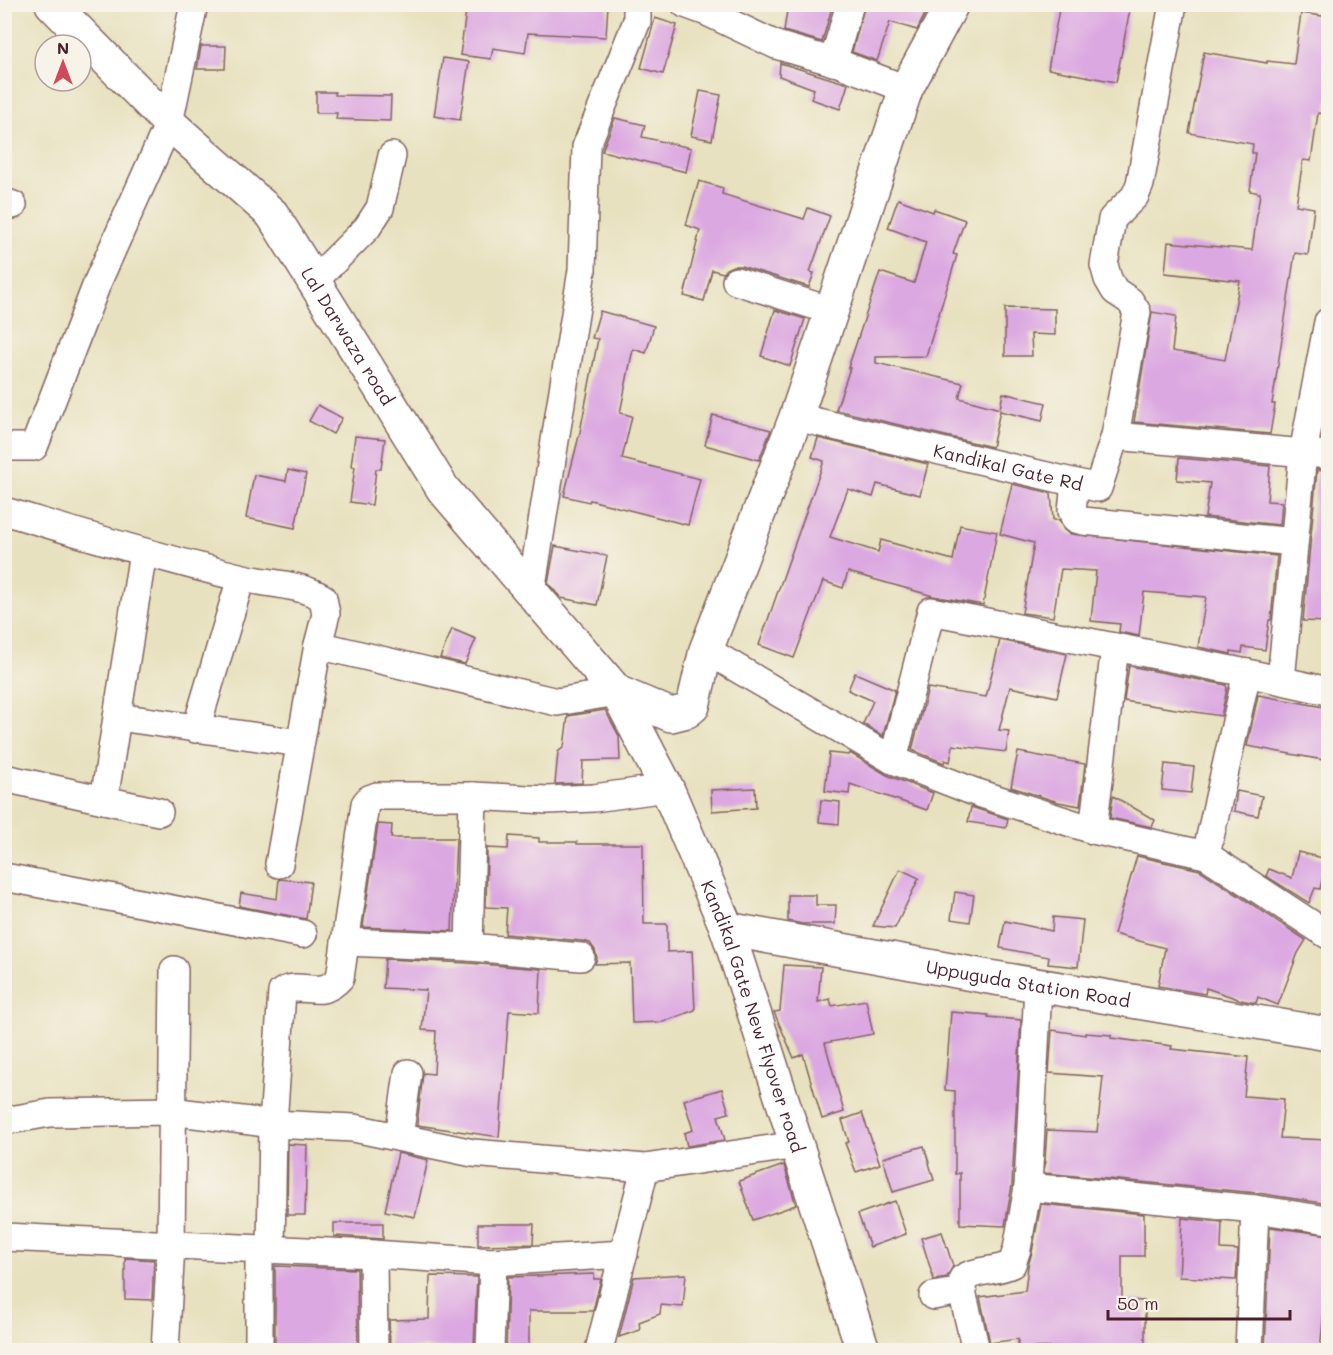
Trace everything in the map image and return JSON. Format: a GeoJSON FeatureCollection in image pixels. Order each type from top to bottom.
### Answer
{"type":"FeatureCollection","features":[{"type":"Feature","properties":{"kind":"main road","name":"Lal Darwaza road"},"geometry":{"type":"LineString","coordinates":[[52,4],[169,123],[272,214],[443,489],[617,692]]}},
{"type":"Feature","properties":{"kind":"main road"},"geometry":{"type":"LineString","coordinates":[[617,692],[670,715],[687,711],[693,706],[706,650],[796,417],[906,89],[952,4]]}},
{"type":"Feature","properties":{"kind":"main road","name":"Kandikal Gate New Flyover road"},"geometry":{"type":"LineString","coordinates":[[617,692],[668,788],[728,929],[862,1350]]}},
{"type":"Feature","properties":{"kind":"main road","name":"Uppuguda Station Road"},"geometry":{"type":"LineString","coordinates":[[728,929],[1038,986],[1329,1034]]}},
{"type":"Feature","properties":{"kind":"street"},"geometry":{"type":"LineString","coordinates":[[4,447],[34,447],[98,281],[169,123],[194,4]]}},
{"type":"Feature","properties":{"kind":"street"},"geometry":{"type":"LineString","coordinates":[[531,592],[582,270],[586,147],[637,21],[637,4]]}},
{"type":"Feature","properties":{"kind":"street"},"geometry":{"type":"LineString","coordinates":[[685,4],[776,45],[833,62],[906,89]]}},
{"type":"Feature","properties":{"kind":"street"},"geometry":{"type":"LineString","coordinates":[[833,62],[850,4]]}},
{"type":"Feature","properties":{"kind":"street"},"geometry":{"type":"LineString","coordinates":[[1173,4],[1140,184],[1136,196],[1112,219],[1104,265],[1115,291],[1130,301],[1137,312],[1115,436],[1316,454]]}},
{"type":"Feature","properties":{"kind":"street"},"geometry":{"type":"LineString","coordinates":[[314,281],[367,228],[380,208],[392,156]]}},
{"type":"Feature","properties":{"kind":"street"},"geometry":{"type":"LineString","coordinates":[[736,281],[832,311]]}},
{"type":"Feature","properties":{"kind":"street"},"geometry":{"type":"LineString","coordinates":[[1281,680],[1294,542],[1316,454],[1329,322]]}},
{"type":"Feature","properties":{"kind":"street","name":"Kandikal Gate Rd"},"geometry":{"type":"LineString","coordinates":[[796,417],[1098,488],[1115,436]]}},
{"type":"Feature","properties":{"kind":"street"},"geometry":{"type":"LineString","coordinates":[[1075,483],[1072,512],[1076,519],[1083,521],[1294,542]]}},
{"type":"Feature","properties":{"kind":"street"},"geometry":{"type":"LineString","coordinates":[[4,511],[241,578],[311,591],[323,598],[326,614],[318,645],[279,864]]}},
{"type":"Feature","properties":{"kind":"street"},"geometry":{"type":"LineString","coordinates":[[104,800],[143,552]]}},
{"type":"Feature","properties":{"kind":"street"},"geometry":{"type":"LineString","coordinates":[[196,729],[241,578]]}},
{"type":"Feature","properties":{"kind":"street"},"geometry":{"type":"LineString","coordinates":[[893,760],[932,611],[1329,691]]}},
{"type":"Feature","properties":{"kind":"street"},"geometry":{"type":"LineString","coordinates":[[318,645],[557,702],[617,692]]}},
{"type":"Feature","properties":{"kind":"street"},"geometry":{"type":"LineString","coordinates":[[1093,830],[1115,647]]}},
{"type":"Feature","properties":{"kind":"street"},"geometry":{"type":"LineString","coordinates":[[706,650],[893,760],[972,791],[1093,830],[1206,855],[1329,935]]}},
{"type":"Feature","properties":{"kind":"street"},"geometry":{"type":"LineString","coordinates":[[1206,855],[1247,673]]}},
{"type":"Feature","properties":{"kind":"street"},"geometry":{"type":"LineString","coordinates":[[118,717],[300,744]]}},
{"type":"Feature","properties":{"kind":"street"},"geometry":{"type":"LineString","coordinates":[[4,778],[159,812]]}},
{"type":"Feature","properties":{"kind":"street"},"geometry":{"type":"LineString","coordinates":[[259,1350],[282,992],[288,988],[320,990],[332,987],[340,978],[364,804],[377,796],[473,796],[547,800],[594,798],[668,788]]}},
{"type":"Feature","properties":{"kind":"street"},"geometry":{"type":"LineString","coordinates":[[469,947],[473,796]]}},
{"type":"Feature","properties":{"kind":"street"},"geometry":{"type":"LineString","coordinates":[[4,877],[303,934]]}},
{"type":"Feature","properties":{"kind":"street"},"geometry":{"type":"LineString","coordinates":[[345,942],[469,947],[581,957]]}},
{"type":"Feature","properties":{"kind":"street"},"geometry":{"type":"LineString","coordinates":[[165,1350],[171,1246],[174,970]]}},
{"type":"Feature","properties":{"kind":"street"},"geometry":{"type":"LineString","coordinates":[[976,1350],[962,1291],[963,1278],[972,1272],[1000,1270],[1012,1264],[1017,1249],[1028,1187],[1038,986]]}},
{"type":"Feature","properties":{"kind":"street"},"geometry":{"type":"LineString","coordinates":[[399,1137],[408,1073]]}},
{"type":"Feature","properties":{"kind":"street"},"geometry":{"type":"LineString","coordinates":[[4,1121],[50,1113],[171,1111],[273,1124],[354,1128],[473,1154],[645,1168],[797,1145]]}},
{"type":"Feature","properties":{"kind":"street"},"geometry":{"type":"LineString","coordinates":[[599,1350],[645,1168]]}},
{"type":"Feature","properties":{"kind":"street"},"geometry":{"type":"LineString","coordinates":[[1028,1187],[1255,1209],[1329,1220]]}},
{"type":"Feature","properties":{"kind":"street"},"geometry":{"type":"LineString","coordinates":[[1249,1350],[1255,1209]]}},
{"type":"Feature","properties":{"kind":"street"},"geometry":{"type":"LineString","coordinates":[[4,1238],[373,1254],[493,1262],[624,1254]]}},
{"type":"Feature","properties":{"kind":"street"},"geometry":{"type":"LineString","coordinates":[[373,1254],[374,1350]]}},
{"type":"Feature","properties":{"kind":"street"},"geometry":{"type":"LineString","coordinates":[[490,1350],[493,1262]]}},
{"type":"Feature","properties":{"kind":"street"},"geometry":{"type":"LineString","coordinates":[[933,1296],[962,1291]]}},
{"type":"Feature","properties":{"kind":"building"},"geometry":{"type":"Polygon","coordinates":[[[467,4],[608,4],[606,37],[528,33],[525,53],[493,48],[491,59],[460,55],[467,4]]]}},
{"type":"Feature","properties":{"kind":"building"},"geometry":{"type":"Polygon","coordinates":[[[788,4],[833,4],[822,42],[784,31],[788,4]]]}},
{"type":"Feature","properties":{"kind":"building"},"geometry":{"type":"Polygon","coordinates":[[[865,4],[930,4],[917,30],[890,22],[877,61],[852,52],[865,4]]]}},
{"type":"Feature","properties":{"kind":"building"},"geometry":{"type":"Polygon","coordinates":[[[1060,4],[1131,4],[1116,82],[1048,69],[1060,4]]]}},
{"type":"Feature","properties":{"kind":"building"},"geometry":{"type":"Polygon","coordinates":[[[1301,13],[1329,17],[1329,94],[1326,114],[1318,113],[1311,161],[1303,160],[1296,205],[1314,208],[1308,255],[1295,253],[1272,404],[1275,404],[1270,434],[1134,422],[1152,312],[1176,316],[1172,351],[1225,360],[1240,281],[1165,273],[1168,242],[1252,250],[1260,193],[1250,191],[1255,153],[1252,153],[1253,144],[1189,133],[1204,52],[1267,63],[1267,61],[1294,64],[1301,13]]]}},
{"type":"Feature","properties":{"kind":"building"},"geometry":{"type":"Polygon","coordinates":[[[655,18],[677,25],[663,74],[641,68],[655,18]]]}},
{"type":"Feature","properties":{"kind":"building"},"geometry":{"type":"Polygon","coordinates":[[[201,46],[226,46],[225,69],[197,69],[201,46]]]}},
{"type":"Feature","properties":{"kind":"building"},"geometry":{"type":"Polygon","coordinates":[[[443,58],[469,62],[460,120],[434,116],[443,58]]]}},
{"type":"Feature","properties":{"kind":"building"},"geometry":{"type":"Polygon","coordinates":[[[780,63],[848,84],[840,109],[811,99],[814,89],[779,76],[780,63]]]}},
{"type":"Feature","properties":{"kind":"building"},"geometry":{"type":"Polygon","coordinates":[[[700,91],[721,95],[712,140],[691,136],[700,91]]]}},
{"type":"Feature","properties":{"kind":"building"},"geometry":{"type":"Polygon","coordinates":[[[316,92],[335,92],[335,95],[391,96],[390,121],[336,119],[337,113],[316,113],[316,92]]]}},
{"type":"Feature","properties":{"kind":"building"},"geometry":{"type":"Polygon","coordinates":[[[615,118],[645,125],[642,137],[691,148],[686,172],[602,151],[615,118]]]}},
{"type":"Feature","properties":{"kind":"building"},"geometry":{"type":"Polygon","coordinates":[[[699,181],[723,188],[722,194],[804,219],[808,208],[830,216],[810,272],[814,273],[809,287],[741,266],[733,266],[723,273],[712,270],[704,301],[684,296],[700,230],[686,225],[699,181]]]}},
{"type":"Feature","properties":{"kind":"building"},"geometry":{"type":"Polygon","coordinates":[[[898,199],[933,212],[934,209],[965,220],[953,254],[957,255],[926,356],[876,357],[876,363],[963,383],[959,398],[1000,409],[1003,393],[1046,403],[1042,421],[1000,411],[992,447],[836,410],[880,272],[914,283],[926,242],[888,228],[898,199]]]}},
{"type":"Feature","properties":{"kind":"building"},"geometry":{"type":"Polygon","coordinates":[[[1005,308],[1055,309],[1055,335],[1031,334],[1032,356],[1005,356],[1005,308]]]}},
{"type":"Feature","properties":{"kind":"building"},"geometry":{"type":"Polygon","coordinates":[[[775,310],[805,319],[790,366],[761,356],[775,310]]]}},
{"type":"Feature","properties":{"kind":"building"},"geometry":{"type":"Polygon","coordinates":[[[600,311],[654,326],[646,353],[633,349],[620,413],[632,416],[622,459],[700,479],[688,525],[590,500],[589,502],[564,496],[580,432],[598,339],[592,338],[600,311]]]}},
{"type":"Feature","properties":{"kind":"building"},"geometry":{"type":"Polygon","coordinates":[[[318,405],[342,418],[333,434],[309,421],[318,405]]]}},
{"type":"Feature","properties":{"kind":"building"},"geometry":{"type":"Polygon","coordinates":[[[713,415],[771,430],[759,460],[705,445],[713,415]]]}},
{"type":"Feature","properties":{"kind":"building"},"geometry":{"type":"Polygon","coordinates":[[[355,436],[385,439],[381,469],[376,469],[372,505],[350,502],[355,467],[351,466],[355,436]]]}},
{"type":"Feature","properties":{"kind":"building"},"geometry":{"type":"Polygon","coordinates":[[[818,438],[928,464],[920,495],[877,484],[873,497],[848,489],[830,537],[878,552],[881,540],[953,560],[960,525],[997,532],[983,605],[933,596],[848,572],[843,588],[823,581],[794,658],[759,645],[824,461],[812,457],[818,438]]]}},
{"type":"Feature","properties":{"kind":"building"},"geometry":{"type":"Polygon","coordinates":[[[1179,458],[1270,466],[1267,501],[1282,502],[1280,525],[1205,517],[1210,483],[1177,480],[1179,458]]]}},
{"type":"Feature","properties":{"kind":"building"},"geometry":{"type":"Polygon","coordinates":[[[288,470],[306,474],[295,528],[246,518],[254,475],[286,481],[288,470]]]}},
{"type":"Feature","properties":{"kind":"building"},"geometry":{"type":"Polygon","coordinates":[[[1317,470],[1325,471],[1324,482],[1329,482],[1329,622],[1303,621],[1317,470]]]}},
{"type":"Feature","properties":{"kind":"building"},"geometry":{"type":"Polygon","coordinates":[[[1012,484],[1051,493],[1053,520],[1059,520],[1064,530],[1071,534],[1277,556],[1271,620],[1269,620],[1265,650],[1243,647],[1242,653],[1231,651],[1231,654],[1198,647],[1206,597],[1144,592],[1139,636],[1119,632],[1120,624],[1091,621],[1096,571],[1061,569],[1053,617],[1022,613],[1034,543],[1000,534],[1012,484]]]}},
{"type":"Feature","properties":{"kind":"building"},"geometry":{"type":"Polygon","coordinates":[[[555,546],[607,556],[597,605],[561,598],[548,583],[555,546]]]}},
{"type":"Feature","properties":{"kind":"building"},"geometry":{"type":"Polygon","coordinates":[[[452,629],[476,639],[465,664],[440,658],[452,629]]]}},
{"type":"Feature","properties":{"kind":"building"},"geometry":{"type":"Polygon","coordinates":[[[1000,640],[1067,654],[1057,697],[1010,687],[999,730],[1009,731],[1006,752],[953,745],[950,762],[945,760],[944,763],[912,750],[928,688],[986,697],[1000,640]]]}},
{"type":"Feature","properties":{"kind":"building"},"geometry":{"type":"Polygon","coordinates":[[[1129,666],[1226,685],[1221,716],[1124,701],[1129,666]]]}},
{"type":"Feature","properties":{"kind":"building"},"geometry":{"type":"Polygon","coordinates":[[[855,673],[895,690],[883,736],[863,724],[873,701],[848,690],[855,673]]]}},
{"type":"Feature","properties":{"kind":"building"},"geometry":{"type":"Polygon","coordinates":[[[1258,695],[1329,708],[1329,761],[1247,746],[1258,695]]]}},
{"type":"Feature","properties":{"kind":"building"},"geometry":{"type":"Polygon","coordinates":[[[605,710],[619,736],[620,760],[583,761],[582,783],[555,784],[558,752],[564,747],[568,716],[605,710]]]}},
{"type":"Feature","properties":{"kind":"building"},"geometry":{"type":"Polygon","coordinates":[[[1018,752],[1085,764],[1080,806],[1058,802],[1011,787],[1018,752]]]}},
{"type":"Feature","properties":{"kind":"building"},"geometry":{"type":"Polygon","coordinates":[[[829,753],[849,755],[850,753],[887,775],[933,793],[927,810],[850,784],[849,794],[825,791],[829,753]]]}},
{"type":"Feature","properties":{"kind":"building"},"geometry":{"type":"Polygon","coordinates":[[[1165,764],[1194,767],[1191,793],[1162,790],[1165,764]]]}},
{"type":"Feature","properties":{"kind":"building"},"geometry":{"type":"Polygon","coordinates":[[[755,788],[756,808],[712,811],[711,790],[755,788]]]}},
{"type":"Feature","properties":{"kind":"building"},"geometry":{"type":"Polygon","coordinates":[[[1237,791],[1262,796],[1258,816],[1234,811],[1237,791]]]}},
{"type":"Feature","properties":{"kind":"building"},"geometry":{"type":"Polygon","coordinates":[[[1113,796],[1155,820],[1152,827],[1110,818],[1113,796]]]}},
{"type":"Feature","properties":{"kind":"building"},"geometry":{"type":"Polygon","coordinates":[[[821,800],[840,802],[839,824],[819,822],[821,800]]]}},
{"type":"Feature","properties":{"kind":"building"},"geometry":{"type":"Polygon","coordinates":[[[971,807],[1008,819],[1006,828],[968,822],[971,807]]]}},
{"type":"Feature","properties":{"kind":"building"},"geometry":{"type":"Polygon","coordinates":[[[378,824],[392,825],[391,838],[456,838],[452,931],[363,927],[378,824]]]}},
{"type":"Feature","properties":{"kind":"building"},"geometry":{"type":"Polygon","coordinates":[[[509,836],[539,838],[539,842],[643,844],[644,924],[667,924],[667,952],[692,951],[695,1010],[663,1022],[632,1023],[630,963],[595,964],[597,958],[595,950],[590,943],[582,941],[505,934],[507,908],[486,907],[487,848],[508,849],[509,836]]]}},
{"type":"Feature","properties":{"kind":"building"},"geometry":{"type":"Polygon","coordinates":[[[1298,852],[1327,859],[1320,889],[1315,888],[1309,903],[1266,876],[1269,869],[1292,878],[1298,852]]]}},
{"type":"Feature","properties":{"kind":"building"},"geometry":{"type":"Polygon","coordinates":[[[1137,856],[1200,870],[1306,940],[1298,953],[1278,1005],[1258,997],[1256,1003],[1241,1000],[1206,988],[1205,994],[1158,986],[1165,948],[1114,934],[1137,856]]]}},
{"type":"Feature","properties":{"kind":"building"},"geometry":{"type":"Polygon","coordinates":[[[900,869],[919,878],[895,928],[873,926],[900,869]]]}},
{"type":"Feature","properties":{"kind":"building"},"geometry":{"type":"Polygon","coordinates":[[[279,879],[311,882],[306,919],[239,906],[241,893],[277,899],[279,879]]]}},
{"type":"Feature","properties":{"kind":"building"},"geometry":{"type":"Polygon","coordinates":[[[955,892],[974,895],[970,922],[951,919],[955,892]]]}},
{"type":"Feature","properties":{"kind":"building"},"geometry":{"type":"Polygon","coordinates":[[[788,895],[816,895],[816,905],[836,905],[835,924],[802,924],[788,921],[788,895]]]}},
{"type":"Feature","properties":{"kind":"building"},"geometry":{"type":"Polygon","coordinates":[[[1053,917],[1083,920],[1078,967],[1048,964],[1049,957],[1000,948],[1005,921],[1052,931],[1053,917]]]}},
{"type":"Feature","properties":{"kind":"building"},"geometry":{"type":"Polygon","coordinates":[[[385,959],[541,969],[539,1013],[509,1011],[499,1137],[417,1125],[423,1073],[434,1074],[436,1031],[422,1030],[426,990],[383,988],[385,959]]]}},
{"type":"Feature","properties":{"kind":"building"},"geometry":{"type":"Polygon","coordinates":[[[784,965],[821,967],[818,1002],[830,999],[832,1006],[866,1000],[873,1034],[825,1043],[844,1112],[822,1119],[803,1054],[794,1058],[774,1012],[780,1011],[784,965]]]}},
{"type":"Feature","properties":{"kind":"building"},"geometry":{"type":"Polygon","coordinates":[[[951,1012],[1021,1020],[1012,1185],[1005,1226],[960,1224],[960,1173],[955,1174],[955,1091],[945,1090],[951,1012]]]}},
{"type":"Feature","properties":{"kind":"building"},"geometry":{"type":"Polygon","coordinates":[[[1052,1030],[1085,1035],[1085,1033],[1111,1035],[1111,1038],[1172,1046],[1171,1049],[1248,1057],[1244,1096],[1284,1099],[1280,1138],[1329,1140],[1329,1204],[1257,1193],[1044,1173],[1047,1130],[1097,1132],[1103,1077],[1049,1073],[1052,1030]]]}},
{"type":"Feature","properties":{"kind":"building"},"geometry":{"type":"Polygon","coordinates":[[[722,1089],[729,1113],[718,1116],[725,1140],[687,1146],[684,1133],[693,1130],[684,1100],[722,1089]]]}},
{"type":"Feature","properties":{"kind":"building"},"geometry":{"type":"Polygon","coordinates":[[[862,1113],[880,1164],[856,1172],[845,1143],[849,1142],[842,1120],[862,1113]]]}},
{"type":"Feature","properties":{"kind":"building"},"geometry":{"type":"Polygon","coordinates":[[[288,1144],[307,1145],[305,1215],[287,1215],[288,1144]]]}},
{"type":"Feature","properties":{"kind":"building"},"geometry":{"type":"Polygon","coordinates":[[[924,1146],[934,1180],[893,1192],[883,1158],[924,1146]]]}},
{"type":"Feature","properties":{"kind":"building"},"geometry":{"type":"Polygon","coordinates":[[[398,1153],[428,1160],[415,1217],[385,1211],[398,1153]]]}},
{"type":"Feature","properties":{"kind":"building"},"geometry":{"type":"Polygon","coordinates":[[[784,1165],[796,1205],[753,1220],[739,1181],[784,1165]]]}},
{"type":"Feature","properties":{"kind":"building"},"geometry":{"type":"Polygon","coordinates":[[[895,1201],[906,1234],[870,1247],[858,1214],[895,1201]]]}},
{"type":"Feature","properties":{"kind":"building"},"geometry":{"type":"Polygon","coordinates":[[[1041,1204],[1144,1214],[1144,1256],[1122,1256],[1122,1300],[1145,1301],[1145,1346],[1018,1348],[1018,1339],[990,1343],[980,1297],[1025,1291],[1041,1204]]]}},
{"type":"Feature","properties":{"kind":"building"},"geometry":{"type":"Polygon","coordinates":[[[1182,1218],[1222,1222],[1221,1249],[1238,1250],[1236,1280],[1179,1277],[1182,1218]]]}},
{"type":"Feature","properties":{"kind":"building"},"geometry":{"type":"Polygon","coordinates":[[[334,1223],[383,1223],[383,1239],[334,1236],[334,1223]]]}},
{"type":"Feature","properties":{"kind":"building"},"geometry":{"type":"Polygon","coordinates":[[[478,1224],[534,1224],[533,1244],[478,1245],[478,1224]]]}},
{"type":"Feature","properties":{"kind":"building"},"geometry":{"type":"Polygon","coordinates":[[[1270,1227],[1329,1235],[1329,1263],[1320,1350],[1265,1350],[1270,1227]]]}},
{"type":"Feature","properties":{"kind":"building"},"geometry":{"type":"Polygon","coordinates":[[[942,1232],[953,1266],[947,1277],[934,1280],[921,1238],[942,1232]]]}},
{"type":"Feature","properties":{"kind":"building"},"geometry":{"type":"Polygon","coordinates":[[[125,1258],[154,1260],[152,1300],[125,1299],[125,1258]]]}},
{"type":"Feature","properties":{"kind":"building"},"geometry":{"type":"Polygon","coordinates":[[[275,1266],[357,1269],[358,1350],[275,1350],[275,1266]]]}},
{"type":"Feature","properties":{"kind":"building"},"geometry":{"type":"Polygon","coordinates":[[[594,1274],[594,1279],[601,1279],[593,1311],[529,1311],[529,1350],[506,1350],[508,1277],[594,1274]]]}},
{"type":"Feature","properties":{"kind":"building"},"geometry":{"type":"Polygon","coordinates":[[[686,1274],[683,1307],[661,1305],[660,1314],[639,1322],[640,1330],[619,1337],[634,1277],[686,1274]]]}},
{"type":"Feature","properties":{"kind":"building"},"geometry":{"type":"Polygon","coordinates":[[[430,1276],[477,1277],[474,1347],[390,1348],[389,1320],[429,1319],[430,1276]]]}}]}
